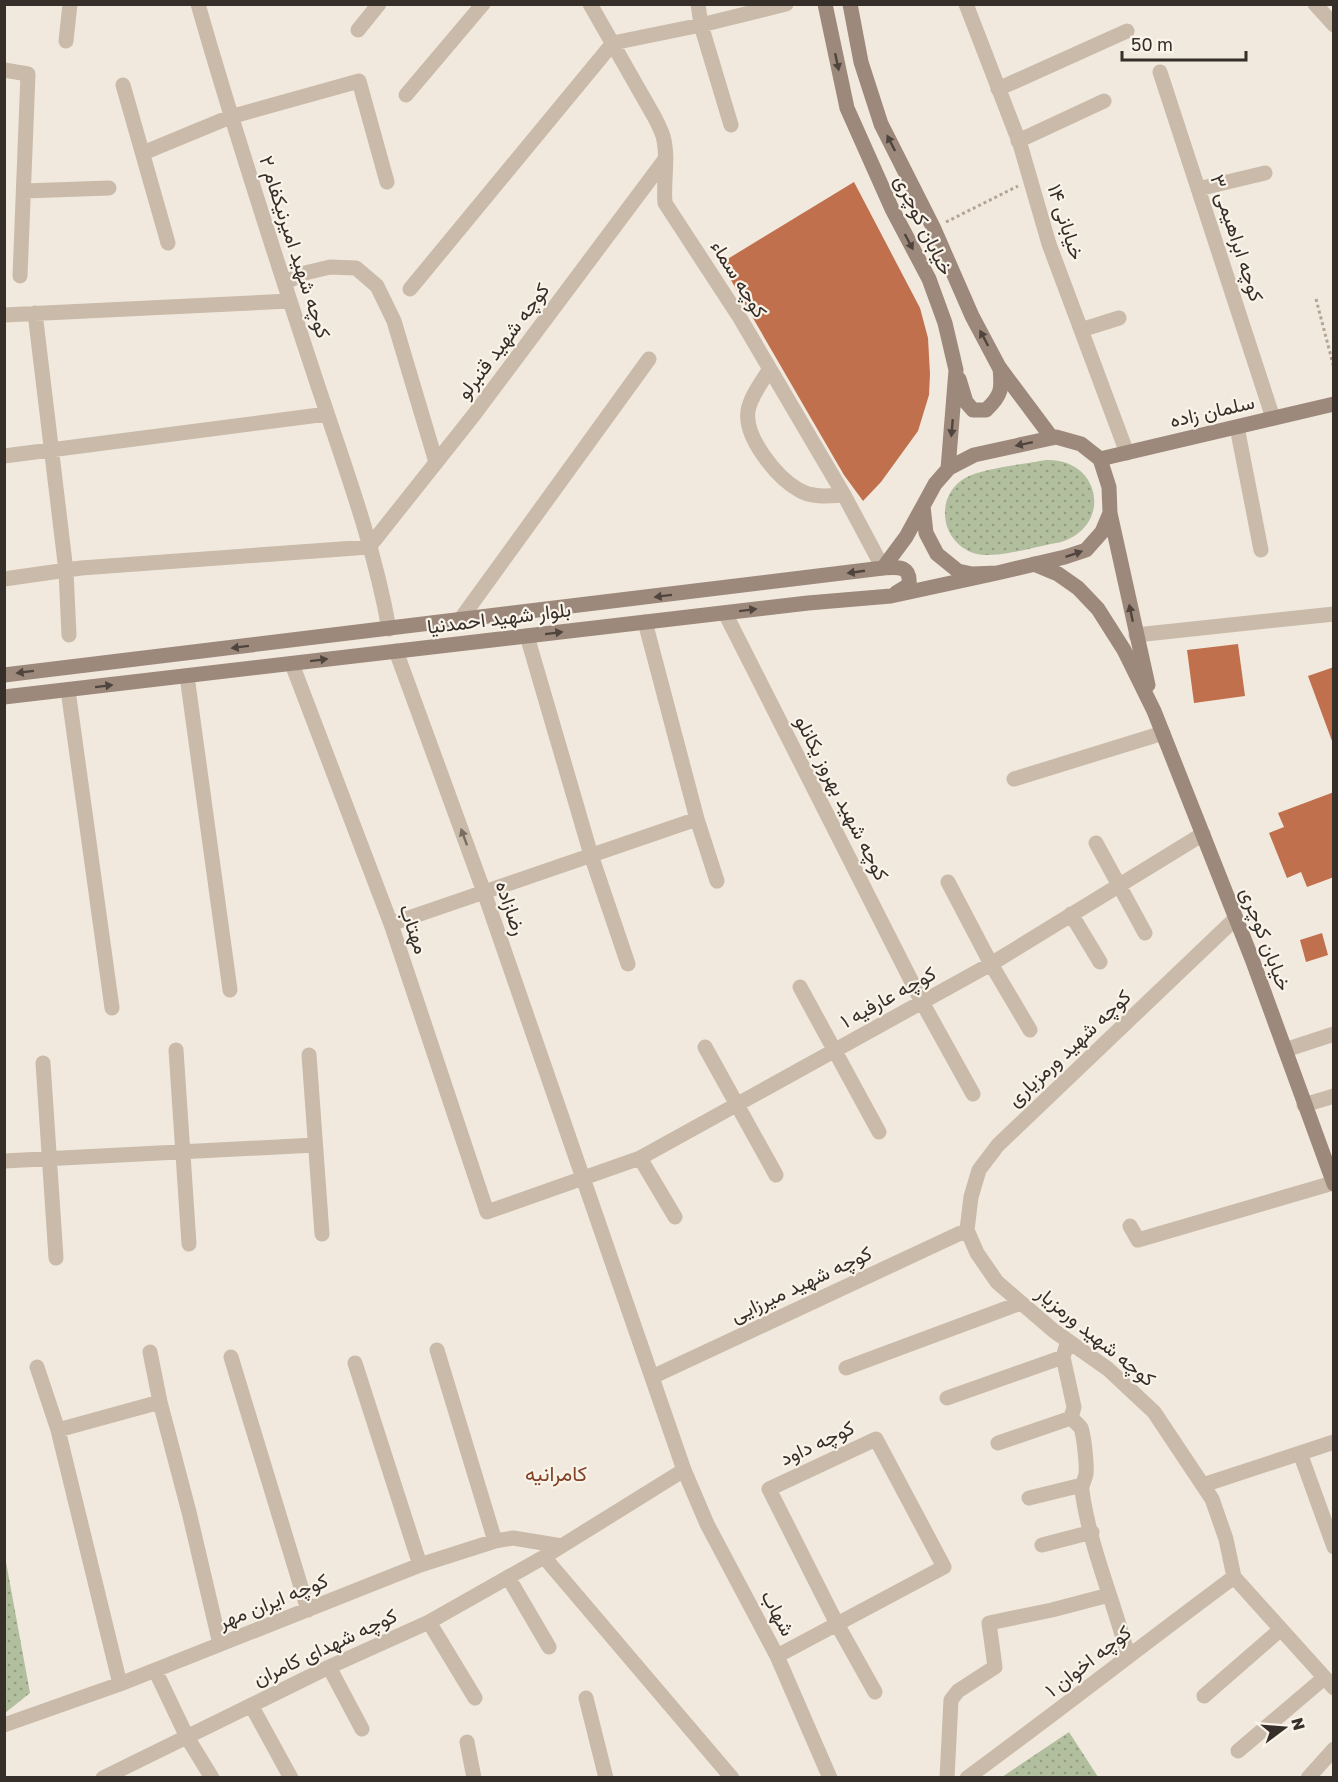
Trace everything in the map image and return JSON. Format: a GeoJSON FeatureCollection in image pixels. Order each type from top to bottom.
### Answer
{"type":"FeatureCollection","features":[{"type":"Feature","properties":{"kind":"main road","name":"خیابان کوچری"},"geometry":{"type":"LineString","coordinates":[[825,4],[847,108],[892,209],[929,279],[945,323],[956,370],[948,469]]}},
{"type":"Feature","properties":{"kind":"main road","name":"خیابان کوچری"},"geometry":{"type":"LineString","coordinates":[[850,4],[861,62],[881,124],[934,229],[972,316],[999,367],[1052,438]]}},
{"type":"Feature","properties":{"kind":"main road"},"geometry":{"type":"LineString","coordinates":[[956,370],[966,402],[973,410],[986,410],[996,400],[1002,388],[999,367]]}},
{"type":"Feature","properties":{"kind":"main road","name":"سلمان زاده"},"geometry":{"type":"LineString","coordinates":[[1100,459],[1334,404]]}},
{"type":"Feature","properties":{"kind":"main road"},"geometry":{"type":"LineString","coordinates":[[883,568],[906,537],[934,484],[948,469],[974,454],[1056,437],[1081,444],[1100,459],[1109,488],[1110,513],[1102,532],[1086,550],[997,573],[972,574],[958,571],[937,554],[926,533],[923,506]]}},
{"type":"Feature","properties":{"kind":"main road","name":"خیابان کوچری"},"geometry":{"type":"LineString","coordinates":[[1110,513],[1154,711]]}},
{"type":"Feature","properties":{"kind":"main road","name":"خیابان کوچری"},"geometry":{"type":"LineString","coordinates":[[1034,564],[1058,574],[1078,588],[1098,609],[1124,650],[1154,711],[1236,918],[1333,1183]]}},
{"type":"Feature","properties":{"kind":"main road"},"geometry":{"type":"LineString","coordinates":[[883,568],[899,567],[910,577],[909,585],[891,596]]}},
{"type":"Feature","properties":{"kind":"main road","name":"بلوار شهید احمدنیا"},"geometry":{"type":"LineString","coordinates":[[4,675],[883,568]]}},
{"type":"Feature","properties":{"kind":"main road","name":"بلوار شهید احمدنیا"},"geometry":{"type":"LineString","coordinates":[[4,697],[724,613],[891,596],[997,573]]}},
{"type":"Feature","properties":{"kind":"street"},"geometry":{"type":"LineString","coordinates":[[66,41],[70,4]]}},
{"type":"Feature","properties":{"kind":"street","name":"کوچه شهید امیرنیکفام ۲"},"geometry":{"type":"LineString","coordinates":[[198,4],[230,117],[356,501],[383,595],[389,629]]}},
{"type":"Feature","properties":{"kind":"street"},"geometry":{"type":"LineString","coordinates":[[358,30],[379,4]]}},
{"type":"Feature","properties":{"kind":"street"},"geometry":{"type":"LineString","coordinates":[[406,95],[483,4]]}},
{"type":"Feature","properties":{"kind":"street","name":"کوچه سماء"},"geometry":{"type":"LineString","coordinates":[[590,4],[656,118],[663,137],[666,158],[663,185],[665,203],[740,318],[844,495],[883,568]]}},
{"type":"Feature","properties":{"kind":"street"},"geometry":{"type":"LineString","coordinates":[[698,4],[701,26],[730,125]]}},
{"type":"Feature","properties":{"kind":"street"},"geometry":{"type":"LineString","coordinates":[[410,289],[613,43],[701,26],[786,4]]}},
{"type":"Feature","properties":{"kind":"street","name":"خیابانی ۱۴"},"geometry":{"type":"LineString","coordinates":[[966,4],[1018,141],[1049,244],[1127,453]]}},
{"type":"Feature","properties":{"kind":"street"},"geometry":{"type":"LineString","coordinates":[[1318,5],[1334,26]]}},
{"type":"Feature","properties":{"kind":"street"},"geometry":{"type":"LineString","coordinates":[[998,89],[1127,30]]}},
{"type":"Feature","properties":{"kind":"street"},"geometry":{"type":"LineString","coordinates":[[4,70],[28,75],[20,276]]}},
{"type":"Feature","properties":{"kind":"street","name":"کوچه ابراهیمی ۳"},"geometry":{"type":"LineString","coordinates":[[1160,72],[1273,418]]}},
{"type":"Feature","properties":{"kind":"street"},"geometry":{"type":"LineString","coordinates":[[143,153],[230,117],[359,81],[387,182]]}},
{"type":"Feature","properties":{"kind":"street"},"geometry":{"type":"LineString","coordinates":[[123,85],[168,243]]}},
{"type":"Feature","properties":{"kind":"street"},"geometry":{"type":"LineString","coordinates":[[1018,141],[1104,101]]}},
{"type":"Feature","properties":{"kind":"street","name":"کوچه شهید قنبرلو"},"geometry":{"type":"LineString","coordinates":[[369,547],[472,417],[666,158]]}},
{"type":"Feature","properties":{"kind":"street"},"geometry":{"type":"LineString","coordinates":[[1198,189],[1265,173]]}},
{"type":"Feature","properties":{"kind":"street"},"geometry":{"type":"LineString","coordinates":[[24,191],[109,188]]}},
{"type":"Feature","properties":{"kind":"street"},"geometry":{"type":"LineString","coordinates":[[284,283],[305,273],[330,267],[356,268],[377,286],[394,321],[436,462]]}},
{"type":"Feature","properties":{"kind":"street"},"geometry":{"type":"LineString","coordinates":[[4,315],[290,301]]}},
{"type":"Feature","properties":{"kind":"street"},"geometry":{"type":"LineString","coordinates":[[35,313],[66,571],[69,635]]}},
{"type":"Feature","properties":{"kind":"street"},"geometry":{"type":"LineString","coordinates":[[1081,330],[1119,318]]}},
{"type":"Feature","properties":{"kind":"street"},"geometry":{"type":"LineString","coordinates":[[460,620],[649,359]]}},
{"type":"Feature","properties":{"kind":"street"},"geometry":{"type":"LineString","coordinates":[[769,370],[758,387],[748,412],[752,437],[775,472],[800,491],[819,496],[844,495]]}},
{"type":"Feature","properties":{"kind":"street"},"geometry":{"type":"LineString","coordinates":[[4,456],[327,414]]}},
{"type":"Feature","properties":{"kind":"street"},"geometry":{"type":"LineString","coordinates":[[1237,427],[1261,550]]}},
{"type":"Feature","properties":{"kind":"street"},"geometry":{"type":"LineString","coordinates":[[4,579],[81,568],[369,547]]}},
{"type":"Feature","properties":{"kind":"street","name":"کوچه شهید بهروز یکانلو"},"geometry":{"type":"LineString","coordinates":[[724,613],[922,1002],[973,1094]]}},
{"type":"Feature","properties":{"kind":"street"},"geometry":{"type":"LineString","coordinates":[[1136,635],[1334,614]]}},
{"type":"Feature","properties":{"kind":"street"},"geometry":{"type":"LineString","coordinates":[[645,622],[697,819],[717,881]]}},
{"type":"Feature","properties":{"kind":"street"},"geometry":{"type":"LineString","coordinates":[[527,636],[591,855],[628,964]]}},
{"type":"Feature","properties":{"kind":"street","name":"رضازاده"},"geometry":{"type":"LineString","coordinates":[[396,651],[484,892],[652,1377]]}},
{"type":"Feature","properties":{"kind":"street","name":"مهتاب"},"geometry":{"type":"LineString","coordinates":[[292,663],[391,924],[487,1212]]}},
{"type":"Feature","properties":{"kind":"street"},"geometry":{"type":"LineString","coordinates":[[187,676],[230,990]]}},
{"type":"Feature","properties":{"kind":"street"},"geometry":{"type":"LineString","coordinates":[[68,690],[112,1008]]}},
{"type":"Feature","properties":{"kind":"street"},"geometry":{"type":"LineString","coordinates":[[1014,779],[1163,733]]}},
{"type":"Feature","properties":{"kind":"street"},"geometry":{"type":"LineString","coordinates":[[391,924],[697,819]]}},
{"type":"Feature","properties":{"kind":"street","name":"کوچه عارفیه ۱"},"geometry":{"type":"LineString","coordinates":[[487,1212],[640,1158],[991,964],[1203,834]]}},
{"type":"Feature","properties":{"kind":"street"},"geometry":{"type":"LineString","coordinates":[[1096,843],[1145,933]]}},
{"type":"Feature","properties":{"kind":"street"},"geometry":{"type":"LineString","coordinates":[[948,882],[991,964],[1030,1030]]}},
{"type":"Feature","properties":{"kind":"street"},"geometry":{"type":"LineString","coordinates":[[1071,914],[1100,962]]}},
{"type":"Feature","properties":{"kind":"street","name":"کوچه شهید ورمزیاری"},"geometry":{"type":"LineString","coordinates":[[967,1230],[971,1197],[979,1170],[998,1144],[1236,918]]}},
{"type":"Feature","properties":{"kind":"street"},"geometry":{"type":"LineString","coordinates":[[800,987],[879,1132]]}},
{"type":"Feature","properties":{"kind":"street"},"geometry":{"type":"LineString","coordinates":[[1285,1050],[1334,1034]]}},
{"type":"Feature","properties":{"kind":"street"},"geometry":{"type":"LineString","coordinates":[[705,1047],[776,1175]]}},
{"type":"Feature","properties":{"kind":"street"},"geometry":{"type":"LineString","coordinates":[[176,1050],[185,1153],[189,1244]]}},
{"type":"Feature","properties":{"kind":"street"},"geometry":{"type":"LineString","coordinates":[[309,1055],[322,1234]]}},
{"type":"Feature","properties":{"kind":"street"},"geometry":{"type":"LineString","coordinates":[[43,1063],[56,1258]]}},
{"type":"Feature","properties":{"kind":"street"},"geometry":{"type":"LineString","coordinates":[[1304,1105],[1334,1096]]}},
{"type":"Feature","properties":{"kind":"street"},"geometry":{"type":"LineString","coordinates":[[4,1161],[185,1153],[315,1144]]}},
{"type":"Feature","properties":{"kind":"street"},"geometry":{"type":"LineString","coordinates":[[640,1158],[675,1217]]}},
{"type":"Feature","properties":{"kind":"street"},"geometry":{"type":"LineString","coordinates":[[1130,1226],[1138,1240],[1333,1183]]}},
{"type":"Feature","properties":{"kind":"street","name":"کوچه شهید ورمزیار"},"geometry":{"type":"LineString","coordinates":[[967,1230],[977,1253],[997,1282],[1068,1341],[1108,1369],[1154,1412],[1212,1499],[1234,1577]]}},
{"type":"Feature","properties":{"kind":"street","name":"کوچه شهید میرزایی"},"geometry":{"type":"LineString","coordinates":[[652,1377],[967,1230]]}},
{"type":"Feature","properties":{"kind":"street"},"geometry":{"type":"LineString","coordinates":[[846,1368],[1021,1303]]}},
{"type":"Feature","properties":{"kind":"street"},"geometry":{"type":"LineString","coordinates":[[1068,1341],[1063,1357],[1074,1407],[1071,1418]]}},
{"type":"Feature","properties":{"kind":"street"},"geometry":{"type":"LineString","coordinates":[[437,1350],[495,1542]]}},
{"type":"Feature","properties":{"kind":"street"},"geometry":{"type":"LineString","coordinates":[[150,1352],[159,1402],[189,1512],[220,1644]]}},
{"type":"Feature","properties":{"kind":"street"},"geometry":{"type":"LineString","coordinates":[[231,1357],[308,1610]]}},
{"type":"Feature","properties":{"kind":"street"},"geometry":{"type":"LineString","coordinates":[[947,1398],[1063,1357]]}},
{"type":"Feature","properties":{"kind":"street"},"geometry":{"type":"LineString","coordinates":[[355,1363],[420,1565]]}},
{"type":"Feature","properties":{"kind":"street"},"geometry":{"type":"LineString","coordinates":[[37,1367],[58,1430],[120,1684]]}},
{"type":"Feature","properties":{"kind":"street","name":"شهاب"},"geometry":{"type":"LineString","coordinates":[[652,1377],[684,1470],[707,1524],[777,1656],[830,1778]]}},
{"type":"Feature","properties":{"kind":"street"},"geometry":{"type":"LineString","coordinates":[[58,1430],[159,1402]]}},
{"type":"Feature","properties":{"kind":"street"},"geometry":{"type":"LineString","coordinates":[[999,1443],[1071,1418]]}},
{"type":"Feature","properties":{"kind":"street"},"geometry":{"type":"LineString","coordinates":[[1071,1418],[1081,1428],[1086,1476],[1082,1485],[1092,1532],[1128,1656]]}},
{"type":"Feature","properties":{"kind":"street","name":"کوچه داود"},"geometry":{"type":"LineString","coordinates":[[777,1656],[944,1567],[876,1439],[769,1489],[837,1624]]}},
{"type":"Feature","properties":{"kind":"street"},"geometry":{"type":"LineString","coordinates":[[1203,1485],[1334,1442]]}},
{"type":"Feature","properties":{"kind":"street"},"geometry":{"type":"LineString","coordinates":[[1300,1453],[1334,1547]]}},
{"type":"Feature","properties":{"kind":"street","name":"کوچه شهدای کامران"},"geometry":{"type":"LineString","coordinates":[[103,1778],[329,1667],[429,1622],[544,1557],[684,1470]]}},
{"type":"Feature","properties":{"kind":"street"},"geometry":{"type":"LineString","coordinates":[[1029,1498],[1082,1485]]}},
{"type":"Feature","properties":{"kind":"street"},"geometry":{"type":"LineString","coordinates":[[1042,1545],[1092,1532]]}},
{"type":"Feature","properties":{"kind":"street","name":"کوچه ایران مهر"},"geometry":{"type":"LineString","coordinates":[[4,1725],[120,1684],[420,1565],[513,1538],[561,1546]]}},
{"type":"Feature","properties":{"kind":"street"},"geometry":{"type":"LineString","coordinates":[[544,1557],[732,1778]]}},
{"type":"Feature","properties":{"kind":"street"},"geometry":{"type":"LineString","coordinates":[[507,1577],[549,1647]]}},
{"type":"Feature","properties":{"kind":"street"},"geometry":{"type":"LineString","coordinates":[[1234,1577],[1329,1683],[1238,1751]]}},
{"type":"Feature","properties":{"kind":"street","name":"کوچه اخوان ۱"},"geometry":{"type":"LineString","coordinates":[[967,1778],[1234,1577]]}},
{"type":"Feature","properties":{"kind":"street"},"geometry":{"type":"LineString","coordinates":[[947,1778],[951,1700],[958,1690],[995,1667],[989,1623],[1052,1610],[1109,1594]]}},
{"type":"Feature","properties":{"kind":"street"},"geometry":{"type":"LineString","coordinates":[[429,1622],[475,1698]]}},
{"type":"Feature","properties":{"kind":"street"},"geometry":{"type":"LineString","coordinates":[[837,1624],[875,1692]]}},
{"type":"Feature","properties":{"kind":"street"},"geometry":{"type":"LineString","coordinates":[[1204,1696],[1281,1629]]}},
{"type":"Feature","properties":{"kind":"street"},"geometry":{"type":"LineString","coordinates":[[329,1667],[362,1729]]}},
{"type":"Feature","properties":{"kind":"street"},"geometry":{"type":"LineString","coordinates":[[155,1670],[187,1737],[212,1778]]}},
{"type":"Feature","properties":{"kind":"street"},"geometry":{"type":"LineString","coordinates":[[586,1698],[606,1778]]}},
{"type":"Feature","properties":{"kind":"street"},"geometry":{"type":"LineString","coordinates":[[251,1705],[291,1778]]}},
{"type":"Feature","properties":{"kind":"street"},"geometry":{"type":"LineString","coordinates":[[467,1742],[474,1778]]}},
{"type":"Feature","properties":{"kind":"street"},"geometry":{"type":"LineString","coordinates":[[1308,1778],[1334,1749]]}},
{"type":"Feature","properties":{"kind":"path"},"geometry":{"type":"LineString","coordinates":[[934,229],[1030,180]]}},
{"type":"Feature","properties":{"kind":"path"},"geometry":{"type":"LineString","coordinates":[[1316,299],[1334,368]]}},
{"type":"Feature","properties":{"kind":"green space"},"geometry":{"type":"Polygon","coordinates":[[[1046,460],[1065,462],[1079,470],[1089,481],[1094,494],[1094,508],[1088,522],[1078,534],[1061,542],[992,555],[968,551],[956,541],[945,520],[945,507],[950,492],[957,484],[965,478],[982,472],[1046,460]]]}},
{"type":"Feature","properties":{"kind":"green space"},"geometry":{"type":"Polygon","coordinates":[[[4,1551],[30,1693],[5,1713],[4,1713],[4,1551]]]}},
{"type":"Feature","properties":{"kind":"green space"},"geometry":{"type":"Polygon","coordinates":[[[1069,1732],[1098,1777],[1002,1777],[1069,1732]]]}},
{"type":"Feature","properties":{"kind":"building"},"geometry":{"type":"Polygon","coordinates":[[[854,182],[920,308],[928,338],[930,374],[929,395],[918,431],[881,482],[863,501],[844,475],[721,263],[854,182]]]}},
{"type":"Feature","properties":{"kind":"building"},"geometry":{"type":"Polygon","coordinates":[[[1238,644],[1245,696],[1194,703],[1187,650],[1238,644]]]}},
{"type":"Feature","properties":{"kind":"building"},"geometry":{"type":"Polygon","coordinates":[[[1334,667],[1334,740],[1332,741],[1308,676],[1334,667]]]}},
{"type":"Feature","properties":{"kind":"building"},"geometry":{"type":"Polygon","coordinates":[[[1334,792],[1334,877],[1307,887],[1301,872],[1287,878],[1269,833],[1284,827],[1278,813],[1334,792]]]}},
{"type":"Feature","properties":{"kind":"building"},"geometry":{"type":"Polygon","coordinates":[[[1322,933],[1328,955],[1306,962],[1300,940],[1322,933]]]}},
{"type":"Feature","properties":{"kind":"district","name":"کامرانیه"},"geometry":{"type":"Point","coordinates":[556,1474]}}]}
